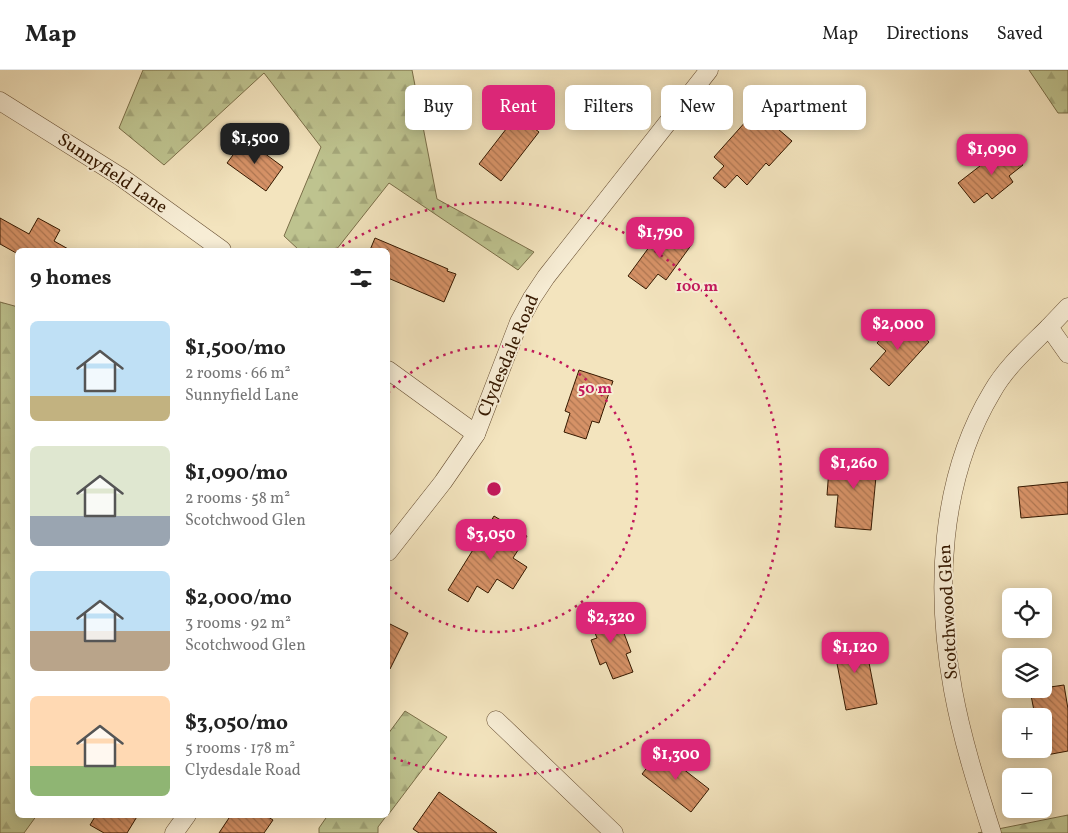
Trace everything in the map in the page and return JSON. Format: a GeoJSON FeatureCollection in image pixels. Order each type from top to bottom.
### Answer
{"type":"FeatureCollection","features":[{"type":"Feature","properties":{"kind":"street","name":"Clydesdale Road"},"geometry":{"type":"LineString","coordinates":[[390,549],[443,482],[476,434],[519,322],[532,298],[546,277],[709,70]]}},
{"type":"Feature","properties":{"kind":"street","name":"Sunnyfield Lane"},"geometry":{"type":"LineString","coordinates":[[0,101],[121,177],[219,248]]}},
{"type":"Feature","properties":{"kind":"street","name":"Scotchwood Glen"},"geometry":{"type":"LineString","coordinates":[[992,833],[975,780],[953,690],[946,636],[944,590],[944,554],[947,522],[962,458],[992,392],[1008,369],[1068,307]]}},
{"type":"Feature","properties":{"kind":"street"},"geometry":{"type":"LineString","coordinates":[[1049,327],[1068,354]]}},
{"type":"Feature","properties":{"kind":"street"},"geometry":{"type":"LineString","coordinates":[[390,371],[476,434]]}},
{"type":"Feature","properties":{"kind":"street"},"geometry":{"type":"LineString","coordinates":[[496,720],[614,833]]}},
{"type":"Feature","properties":{"kind":"street"},"geometry":{"type":"LineString","coordinates":[[174,833],[185,818]]}},
{"type":"Feature","properties":{"kind":"green space"},"geometry":{"type":"Polygon","coordinates":[[[143,70],[412,70],[415,85],[405,85],[405,130],[424,130],[437,199],[534,252],[518,270],[389,183],[338,248],[297,248],[284,236],[321,147],[264,73],[164,165],[119,128],[143,70]]]}},
{"type":"Feature","properties":{"kind":"green space"},"geometry":{"type":"Polygon","coordinates":[[[1029,70],[1068,70],[1068,113],[1058,113],[1029,70]]]}},
{"type":"Feature","properties":{"kind":"green space"},"geometry":{"type":"Polygon","coordinates":[[[0,302],[15,306],[15,818],[35,818],[24,833],[0,833],[0,302]]]}},
{"type":"Feature","properties":{"kind":"green space"},"geometry":{"type":"Polygon","coordinates":[[[405,711],[447,737],[390,812],[390,731],[405,711]]]}},
{"type":"Feature","properties":{"kind":"green space"},"geometry":{"type":"Polygon","coordinates":[[[1068,815],[1068,833],[978,833],[1068,815]]]}},
{"type":"Feature","properties":{"kind":"green space"},"geometry":{"type":"Polygon","coordinates":[[[326,818],[385,818],[378,827],[378,833],[319,833],[319,828],[326,818]]]}},
{"type":"Feature","properties":{"kind":"building"},"geometry":{"type":"Polygon","coordinates":[[[743,125],[743,130],[779,130],[792,141],[769,166],[766,163],[747,185],[737,175],[725,188],[713,178],[724,166],[714,157],[743,125]]]}},
{"type":"Feature","properties":{"kind":"building"},"geometry":{"type":"Polygon","coordinates":[[[505,130],[536,130],[539,132],[501,181],[479,164],[505,130]]]}},
{"type":"Feature","properties":{"kind":"building"},"geometry":{"type":"Polygon","coordinates":[[[245,139],[283,167],[266,191],[227,163],[245,139]]]}},
{"type":"Feature","properties":{"kind":"building"},"geometry":{"type":"Polygon","coordinates":[[[1007,145],[1023,165],[1009,176],[1013,182],[992,199],[987,193],[974,203],[958,183],[1007,145]]]}},
{"type":"Feature","properties":{"kind":"building"},"geometry":{"type":"Polygon","coordinates":[[[0,218],[29,234],[38,218],[60,230],[54,241],[66,248],[15,248],[15,252],[0,244],[0,218]]]}},
{"type":"Feature","properties":{"kind":"building"},"geometry":{"type":"Polygon","coordinates":[[[671,229],[692,244],[666,280],[658,274],[646,289],[628,276],[658,235],[663,239],[671,229]]]}},
{"type":"Feature","properties":{"kind":"building"},"geometry":{"type":"Polygon","coordinates":[[[375,238],[456,274],[444,302],[390,279],[390,248],[371,248],[375,238]]]}},
{"type":"Feature","properties":{"kind":"building"},"geometry":{"type":"Polygon","coordinates":[[[900,317],[929,342],[889,386],[870,369],[886,351],[877,343],[900,317]]]}},
{"type":"Feature","properties":{"kind":"building"},"geometry":{"type":"Polygon","coordinates":[[[579,370],[613,381],[599,423],[592,421],[586,439],[564,432],[570,413],[565,411],[579,370]]]}},
{"type":"Feature","properties":{"kind":"building"},"geometry":{"type":"Polygon","coordinates":[[[841,452],[878,455],[871,530],[835,527],[838,495],[827,495],[829,469],[839,470],[841,452]]]}},
{"type":"Feature","properties":{"kind":"building"},"geometry":{"type":"Polygon","coordinates":[[[1068,482],[1068,514],[1021,518],[1018,487],[1068,482]]]}},
{"type":"Feature","properties":{"kind":"building"},"geometry":{"type":"Polygon","coordinates":[[[494,516],[527,536],[513,558],[527,567],[513,589],[497,579],[488,593],[477,586],[468,602],[448,590],[494,516]]]}},
{"type":"Feature","properties":{"kind":"building"},"geometry":{"type":"Polygon","coordinates":[[[615,609],[631,652],[626,654],[633,672],[613,679],[606,662],[600,665],[591,640],[597,638],[589,618],[615,609]]]}},
{"type":"Feature","properties":{"kind":"building"},"geometry":{"type":"Polygon","coordinates":[[[390,624],[408,633],[390,669],[390,624]]]}},
{"type":"Feature","properties":{"kind":"building"},"geometry":{"type":"Polygon","coordinates":[[[864,637],[877,704],[846,710],[833,643],[864,637]]]}},
{"type":"Feature","properties":{"kind":"building"},"geometry":{"type":"Polygon","coordinates":[[[1064,685],[1068,709],[1068,751],[1052,754],[1052,708],[1033,708],[1032,698],[1052,698],[1052,687],[1064,685]]]}},
{"type":"Feature","properties":{"kind":"building"},"geometry":{"type":"Polygon","coordinates":[[[660,751],[709,789],[691,812],[642,774],[660,751]]]}},
{"type":"Feature","properties":{"kind":"building"},"geometry":{"type":"Polygon","coordinates":[[[439,792],[497,833],[419,833],[413,829],[439,792]]]}},
{"type":"Feature","properties":{"kind":"building"},"geometry":{"type":"Polygon","coordinates":[[[94,818],[136,818],[127,833],[104,833],[90,825],[94,818]]]}},
{"type":"Feature","properties":{"kind":"building"},"geometry":{"type":"Polygon","coordinates":[[[229,818],[270,818],[273,820],[264,833],[219,833],[229,818]]]}}]}
